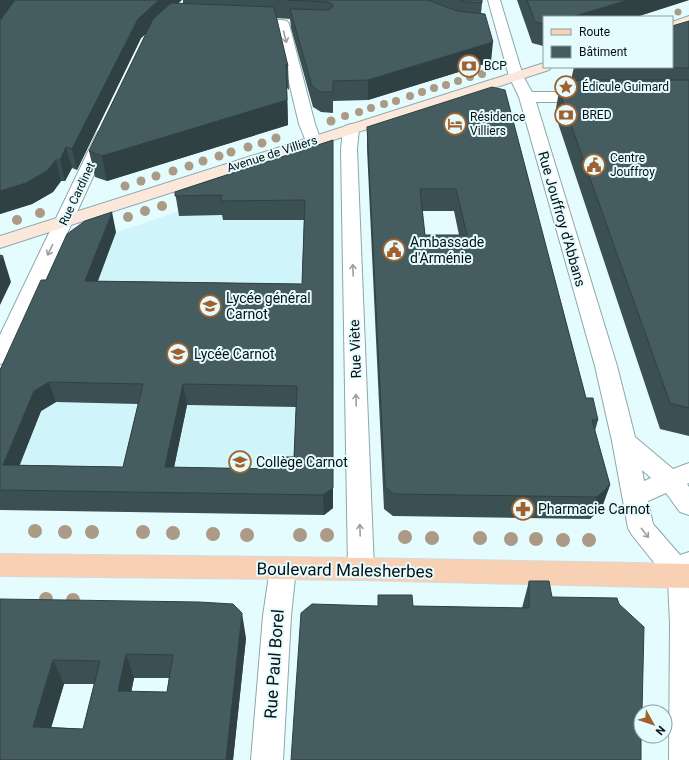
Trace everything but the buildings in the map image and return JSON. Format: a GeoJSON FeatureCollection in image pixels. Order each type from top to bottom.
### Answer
{"type":"FeatureCollection","features":[{"type":"Feature","properties":{"kind":"main road"},"geometry":{"type":"LineString","coordinates":[[673,26],[689,20]]}},
{"type":"Feature","properties":{"kind":"main road","name":"Avenue de Villiers"},"geometry":{"type":"LineString","coordinates":[[0,242],[543,66]]}},
{"type":"Feature","properties":{"kind":"main road","name":"Boulevard Malesherbes"},"geometry":{"type":"LineString","coordinates":[[0,564],[686,572]]}},
{"type":"Feature","properties":{"kind":"street","name":"Rue Jouffroy d'Abbans"},"geometry":{"type":"LineString","coordinates":[[494,0],[495,28],[516,76],[527,96],[606,366],[624,441],[641,528],[686,572]]}},
{"type":"Feature","properties":{"kind":"street"},"geometry":{"type":"LineString","coordinates":[[236,22],[282,24],[307,124],[313,141]]}},
{"type":"Feature","properties":{"kind":"street"},"geometry":{"type":"LineString","coordinates":[[527,96],[606,97]]}},
{"type":"Feature","properties":{"kind":"street","name":"Rue Cardinet"},"geometry":{"type":"LineString","coordinates":[[0,358],[112,118]]}},
{"type":"Feature","properties":{"kind":"street","name":"Rue Viète"},"geometry":{"type":"LineString","coordinates":[[351,129],[349,149],[361,569]]}},
{"type":"Feature","properties":{"kind":"street"},"geometry":{"type":"LineString","coordinates":[[624,441],[680,476],[689,504]]}},
{"type":"Feature","properties":{"kind":"street"},"geometry":{"type":"LineString","coordinates":[[635,496],[680,476]]}},
{"type":"Feature","properties":{"kind":"street","name":"Rue Paul Borel"},"geometry":{"type":"LineString","coordinates":[[268,760],[277,616],[283,568]]}},
{"type":"Feature","properties":{"kind":"street"},"geometry":{"type":"LineString","coordinates":[[685,760],[684,624],[686,572]]}},
{"type":"Feature","properties":{"kind":"shaded area","name":"Lycée Carnot"},"geometry":{"type":"Polygon","coordinates":[[[326,162],[334,164],[333,508],[324,515],[0,510],[90,241],[326,162]]]}},
{"type":"Feature","properties":{"kind":"place","name":"BCP"},"geometry":{"type":"Point","coordinates":[469,66]}},
{"type":"Feature","properties":{"kind":"place","name":"Édicule Guimard"},"geometry":{"type":"Point","coordinates":[566,87]}},
{"type":"Feature","properties":{"kind":"place","name":"BRED"},"geometry":{"type":"Point","coordinates":[566,115]}},
{"type":"Feature","properties":{"kind":"place","name":"Résidence Villiers"},"geometry":{"type":"Point","coordinates":[455,124]}},
{"type":"Feature","properties":{"kind":"place","name":"Centre Jouffroy"},"geometry":{"type":"Point","coordinates":[594,165]}},
{"type":"Feature","properties":{"kind":"place","name":"Ambassade d'Arménie"},"geometry":{"type":"Point","coordinates":[394,250]}},
{"type":"Feature","properties":{"kind":"place","name":"Lycée général Carnot"},"geometry":{"type":"Point","coordinates":[210,306]}},
{"type":"Feature","properties":{"kind":"place","name":"Lycée Carnot"},"geometry":{"type":"Point","coordinates":[178,354]}},
{"type":"Feature","properties":{"kind":"place","name":"Collège Carnot"},"geometry":{"type":"Point","coordinates":[240,462]}},
{"type":"Feature","properties":{"kind":"place","name":"Pharmacie Carnot"},"geometry":{"type":"Point","coordinates":[523,509]}}]}
